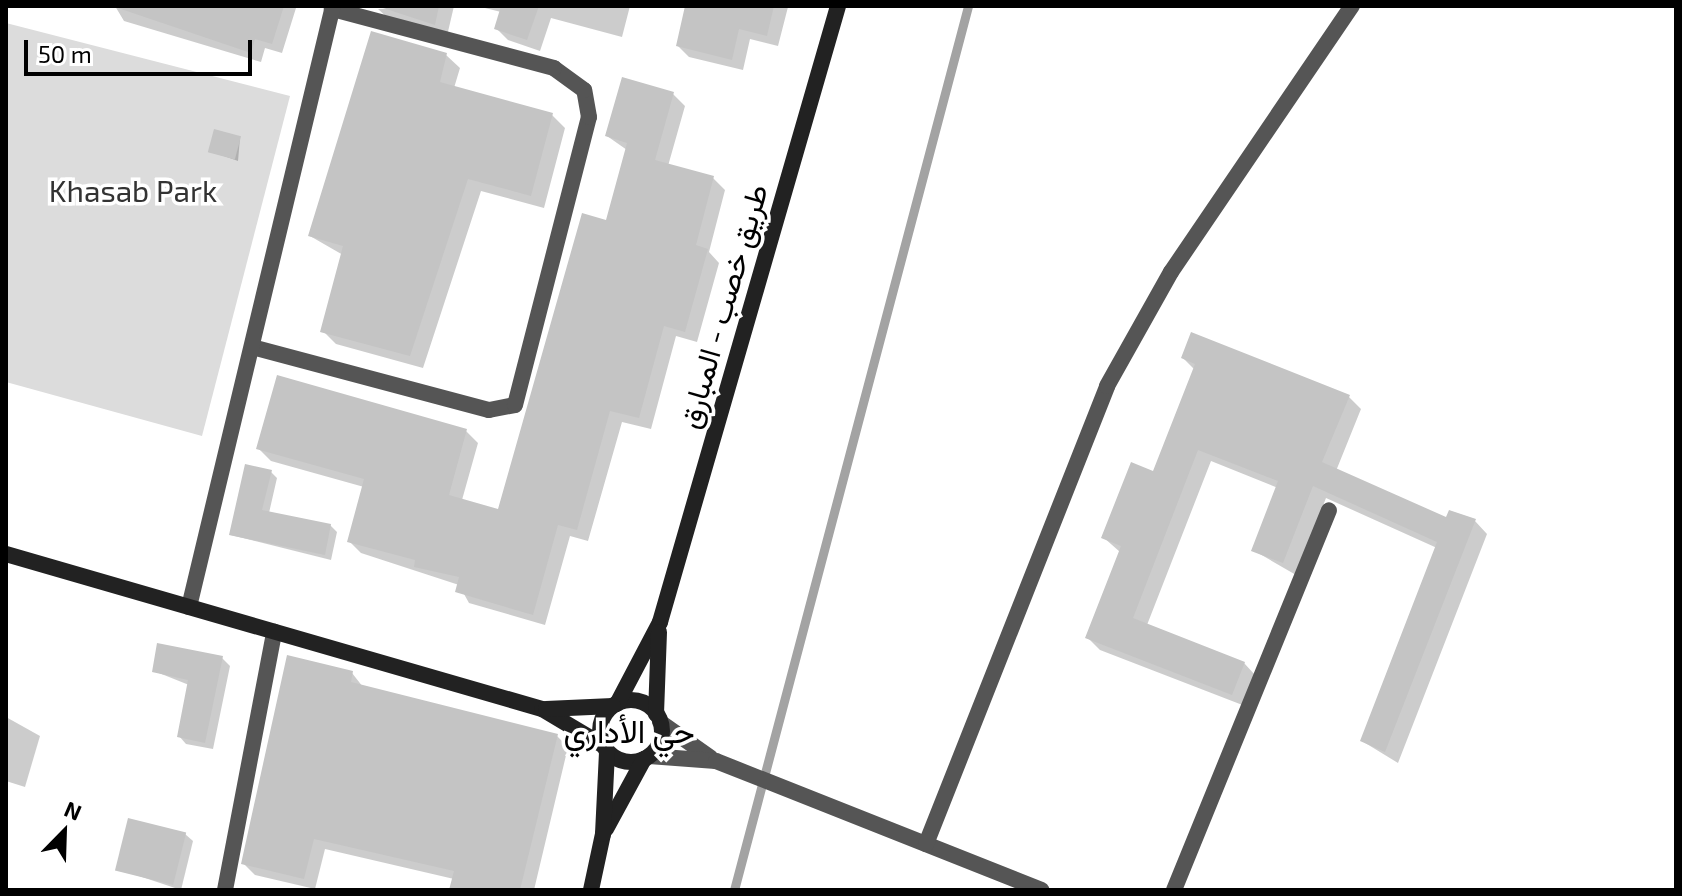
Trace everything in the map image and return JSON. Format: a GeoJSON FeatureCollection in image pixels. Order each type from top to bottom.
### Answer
{"type":"FeatureCollection","features":[{"type":"Feature","properties":{"kind":"main road","name":"طريق خصب - المبارق"},"geometry":{"type":"LineString","coordinates":[[615,705],[660,622],[838,6]]}},
{"type":"Feature","properties":{"kind":"main road"},"geometry":{"type":"LineString","coordinates":[[6,554],[542,709],[628,762],[646,758]]}},
{"type":"Feature","properties":{"kind":"main road","name":"طريق خصب - المبارق"},"geometry":{"type":"LineString","coordinates":[[658,718],[660,622]]}},
{"type":"Feature","properties":{"kind":"main road"},"geometry":{"type":"LineString","coordinates":[[542,709],[643,703],[658,718],[661,738],[646,758],[603,834]]}},
{"type":"Feature","properties":{"kind":"main road"},"geometry":{"type":"LineString","coordinates":[[591,890],[603,834],[606,748],[600,729],[615,705]]}},
{"type":"Feature","properties":{"kind":"street"},"geometry":{"type":"LineString","coordinates":[[926,844],[1107,386],[1171,272],[1352,6]]}},
{"type":"Feature","properties":{"kind":"street"},"geometry":{"type":"LineString","coordinates":[[189,607],[332,7],[554,68],[584,90],[589,117],[515,405],[489,410],[252,347]]}},
{"type":"Feature","properties":{"kind":"street"},"geometry":{"type":"LineString","coordinates":[[1174,890],[1329,510]]}},
{"type":"Feature","properties":{"kind":"street"},"geometry":{"type":"LineString","coordinates":[[225,890],[274,632]]}},
{"type":"Feature","properties":{"kind":"street"},"geometry":{"type":"LineString","coordinates":[[658,718],[716,761],[1041,890]]}},
{"type":"Feature","properties":{"kind":"street"},"geometry":{"type":"LineString","coordinates":[[646,758],[716,761]]}},
{"type":"Feature","properties":{"kind":"green space","name":"Khasab Park"},"geometry":{"type":"Polygon","coordinates":[[[6,23],[290,96],[202,436],[6,382],[6,23]]]}},
{"type":"Feature","properties":{"kind":"building"},"geometry":{"type":"Polygon","coordinates":[[[112,6],[284,6],[272,44],[255,39],[251,53],[112,6]]]}},
{"type":"Feature","properties":{"kind":"building"},"geometry":{"type":"Polygon","coordinates":[[[377,6],[439,6],[435,25],[377,6]]]}},
{"type":"Feature","properties":{"kind":"building"},"geometry":{"type":"Polygon","coordinates":[[[501,6],[539,6],[527,40],[494,29],[501,6]]]}},
{"type":"Feature","properties":{"kind":"building"},"geometry":{"type":"Polygon","coordinates":[[[685,6],[774,6],[767,36],[739,29],[732,60],[676,46],[685,6]]]}},
{"type":"Feature","properties":{"kind":"building"},"geometry":{"type":"Polygon","coordinates":[[[371,31],[447,53],[440,82],[553,113],[531,196],[468,179],[410,356],[320,332],[343,246],[308,236],[371,31]]]}},
{"type":"Feature","properties":{"kind":"building"},"geometry":{"type":"Polygon","coordinates":[[[622,77],[674,92],[655,160],[714,176],[696,245],[708,249],[685,332],[664,326],[639,418],[610,411],[577,530],[558,525],[533,615],[455,592],[459,577],[414,567],[415,560],[347,542],[364,479],[256,449],[277,375],[467,429],[449,495],[498,509],[582,213],[606,220],[627,143],[605,136],[622,77]]]}},
{"type":"Feature","properties":{"kind":"building"},"geometry":{"type":"Polygon","coordinates":[[[214,129],[241,136],[235,159],[208,152],[214,129]]]}},
{"type":"Feature","properties":{"kind":"building"},"geometry":{"type":"Polygon","coordinates":[[[1191,332],[1350,395],[1322,462],[1446,517],[1449,510],[1476,519],[1385,752],[1360,741],[1437,542],[1313,486],[1283,563],[1251,551],[1278,481],[1198,450],[1133,618],[1245,662],[1232,695],[1085,638],[1121,546],[1101,538],[1131,462],[1153,471],[1195,364],[1181,358],[1191,332]]]}},
{"type":"Feature","properties":{"kind":"building"},"geometry":{"type":"Polygon","coordinates":[[[245,464],[272,470],[262,510],[331,524],[325,555],[229,535],[245,464]]]}},
{"type":"Feature","properties":{"kind":"building"},"geometry":{"type":"Polygon","coordinates":[[[157,643],[223,656],[205,743],[177,737],[188,680],[152,672],[157,643]]]}},
{"type":"Feature","properties":{"kind":"building"},"geometry":{"type":"Polygon","coordinates":[[[287,655],[353,671],[351,682],[558,734],[520,890],[449,890],[454,871],[314,839],[304,879],[241,864],[287,655]]]}},
{"type":"Feature","properties":{"kind":"building"},"geometry":{"type":"Polygon","coordinates":[[[128,818],[186,833],[173,885],[115,870],[128,818]]]}},
{"type":"Feature","properties":{"kind":"waterway"},"geometry":{"type":"LineString","coordinates":[[734,890],[968,6]]}},
{"type":"Feature","properties":{"kind":"district","name":"حي الأداري"},"geometry":{"type":"Point","coordinates":[629,730]}}]}
